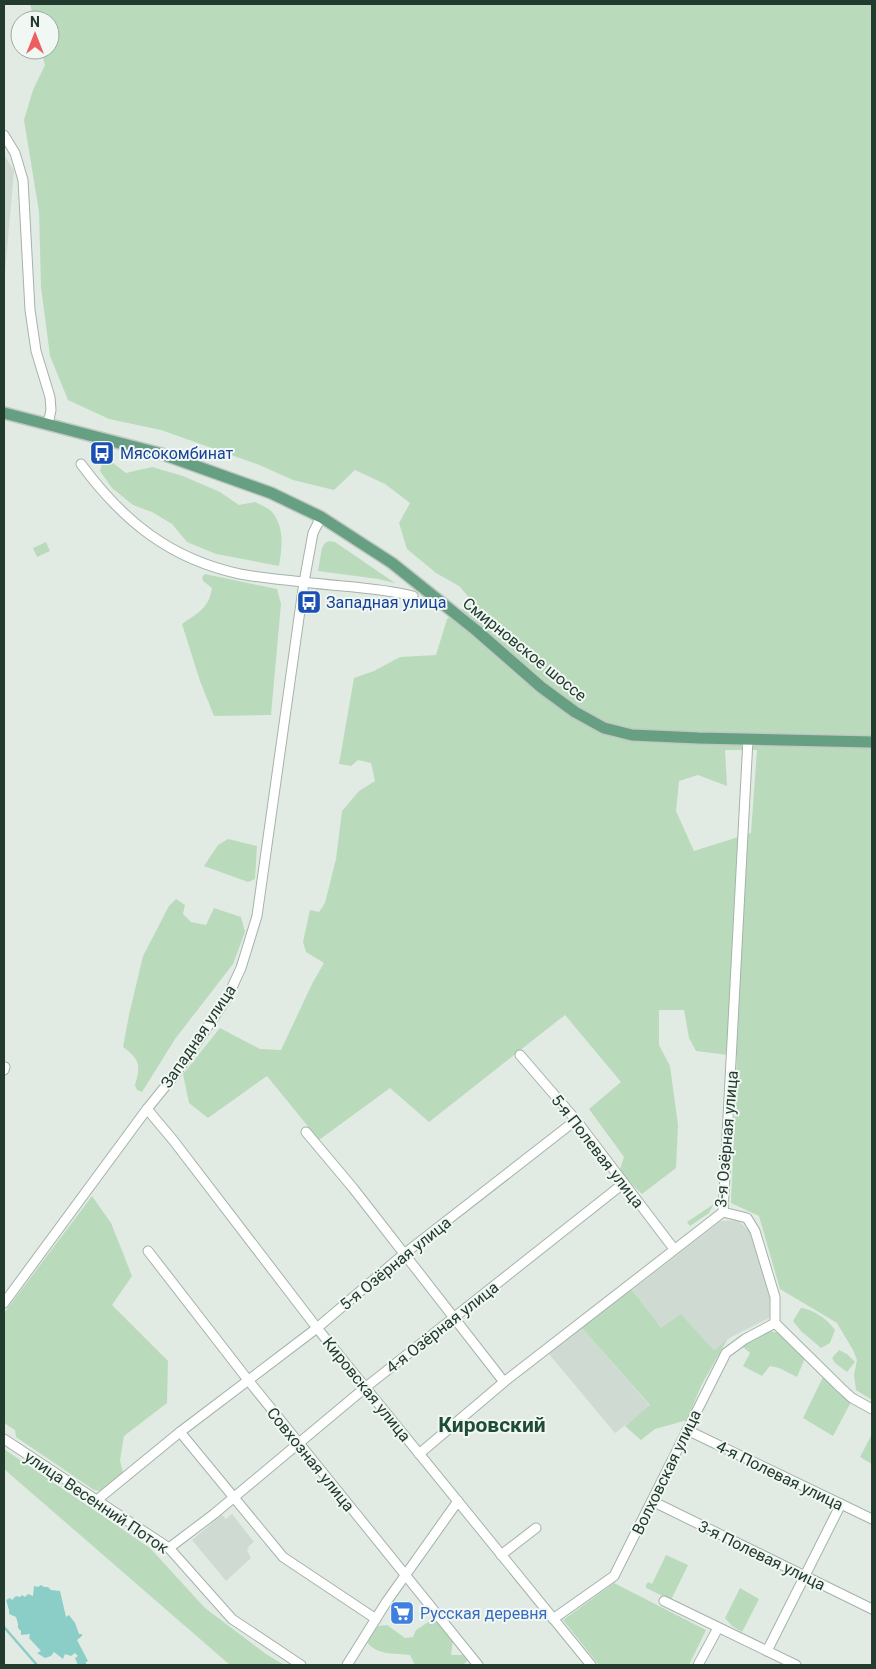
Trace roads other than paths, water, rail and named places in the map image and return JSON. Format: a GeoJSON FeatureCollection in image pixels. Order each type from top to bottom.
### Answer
{"type":"FeatureCollection","features":[{"type":"Feature","properties":{"kind":"main road","name":"Смирновское шоссе"},"geometry":{"type":"LineString","coordinates":[[4,413],[162,454],[271,493],[321,517],[392,563],[470,625],[541,688],[575,712],[604,728],[632,735],[872,742]]}},
{"type":"Feature","properties":{"kind":"street"},"geometry":{"type":"LineString","coordinates":[[4,135],[14,153],[23,180],[30,310],[36,351],[50,397],[51,410],[48,424]]}},
{"type":"Feature","properties":{"kind":"street"},"geometry":{"type":"LineString","coordinates":[[81,464],[127,518],[168,547],[201,562],[240,574],[386,590],[413,596]]}},
{"type":"Feature","properties":{"kind":"street","name":"Западная улица"},"geometry":{"type":"LineString","coordinates":[[4,1303],[147,1109],[177,1072],[227,998],[247,951],[257,916],[304,582],[313,532],[321,517]]}},
{"type":"Feature","properties":{"kind":"street","name":"3-я Озёрная улица"},"geometry":{"type":"LineString","coordinates":[[418,1454],[504,1382],[723,1212],[748,739]]}},
{"type":"Feature","properties":{"kind":"street","name":"5-я Полевая улица"},"geometry":{"type":"LineString","coordinates":[[520,1055],[576,1120],[674,1249]]}},
{"type":"Feature","properties":{"kind":"street","name":"Кировская улица"},"geometry":{"type":"LineString","coordinates":[[147,1109],[173,1140],[317,1328],[590,1665]]}},
{"type":"Feature","properties":{"kind":"street","name":"5-я Озёрная улица"},"geometry":{"type":"LineString","coordinates":[[97,1500],[180,1432],[317,1328],[404,1254],[576,1120]]}},
{"type":"Feature","properties":{"kind":"street"},"geometry":{"type":"LineString","coordinates":[[306,1132],[353,1188],[504,1382]]}},
{"type":"Feature","properties":{"kind":"street","name":"4-я Озёрная улица"},"geometry":{"type":"LineString","coordinates":[[168,1548],[234,1497],[366,1387],[624,1184]]}},
{"type":"Feature","properties":{"kind":"street"},"geometry":{"type":"LineString","coordinates":[[723,1212],[747,1218],[755,1231],[775,1297],[774,1323],[852,1398],[872,1409]]}},
{"type":"Feature","properties":{"kind":"street","name":"Совхозная улица"},"geometry":{"type":"LineString","coordinates":[[148,1251],[298,1443],[478,1665]]}},
{"type":"Feature","properties":{"kind":"street","name":"Волховская улица"},"geometry":{"type":"LineString","coordinates":[[554,1619],[614,1576],[726,1353],[745,1339],[774,1323]]}},
{"type":"Feature","properties":{"kind":"street","name":"4-я Полевая улица"},"geometry":{"type":"LineString","coordinates":[[687,1430],[872,1520]]}},
{"type":"Feature","properties":{"kind":"street"},"geometry":{"type":"LineString","coordinates":[[180,1432],[283,1557],[376,1619]]}},
{"type":"Feature","properties":{"kind":"street","name":"улица Весенний Поток"},"geometry":{"type":"LineString","coordinates":[[4,1438],[168,1548],[232,1619],[301,1665]]}},
{"type":"Feature","properties":{"kind":"street"},"geometry":{"type":"LineString","coordinates":[[347,1665],[405,1576],[458,1501]]}},
{"type":"Feature","properties":{"kind":"street","name":"3-я Полевая улица"},"geometry":{"type":"LineString","coordinates":[[652,1501],[872,1609]]}},
{"type":"Feature","properties":{"kind":"street"},"geometry":{"type":"LineString","coordinates":[[767,1651],[841,1504]]}},
{"type":"Feature","properties":{"kind":"street"},"geometry":{"type":"LineString","coordinates":[[502,1555],[536,1528]]}},
{"type":"Feature","properties":{"kind":"street"},"geometry":{"type":"LineString","coordinates":[[664,1601],[796,1665]]}},
{"type":"Feature","properties":{"kind":"street"},"geometry":{"type":"LineString","coordinates":[[698,1665],[718,1628]]}},
{"type":"Feature","properties":{"kind":"water"},"geometry":{"type":"Polygon","coordinates":[[[41,1585],[51,1590],[60,1591],[66,1617],[69,1615],[75,1623],[79,1634],[82,1634],[77,1640],[88,1661],[86,1665],[78,1665],[75,1658],[78,1656],[75,1653],[71,1656],[65,1654],[63,1659],[54,1652],[51,1656],[45,1658],[37,1653],[41,1651],[29,1638],[30,1634],[21,1635],[16,1617],[9,1614],[6,1600],[10,1598],[12,1600],[16,1596],[20,1597],[22,1595],[25,1597],[28,1594],[33,1596],[34,1586],[38,1587],[41,1585]]]}},
{"type":"Feature","properties":{"kind":"waterway"},"geometry":{"type":"LineString","coordinates":[[4,1627],[37,1665]]}},
{"type":"Feature","properties":{"kind":"place","name":"Мясокомбинат"},"geometry":{"type":"Point","coordinates":[102,453]}},
{"type":"Feature","properties":{"kind":"place","name":"Западная улица"},"geometry":{"type":"Point","coordinates":[309,602]}},
{"type":"Feature","properties":{"kind":"place","name":"Русская деревня"},"geometry":{"type":"Point","coordinates":[402,1613]}},
{"type":"Feature","properties":{"kind":"district","name":"Кировский"},"geometry":{"type":"Point","coordinates":[492,1425]}}]}
